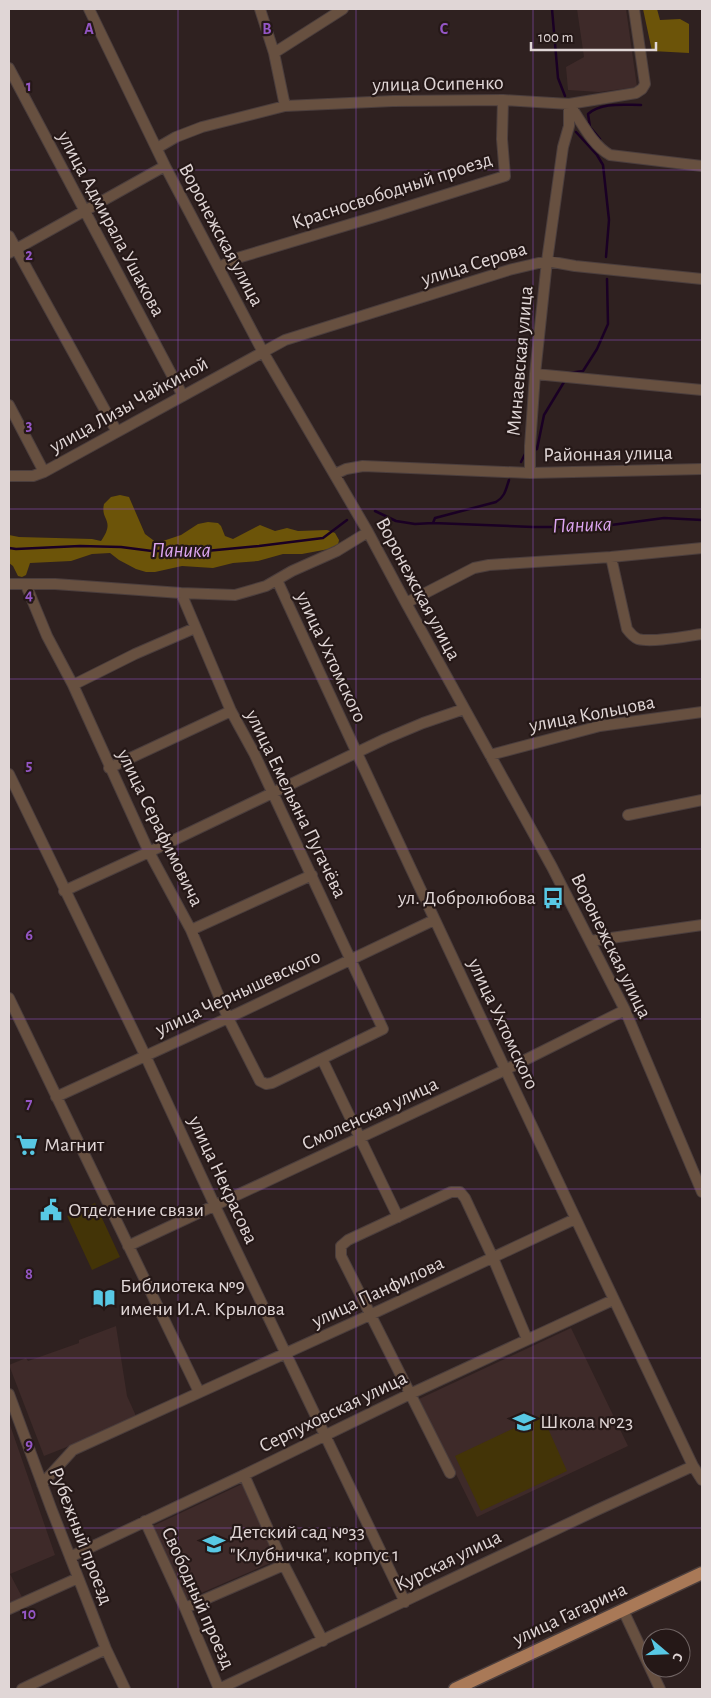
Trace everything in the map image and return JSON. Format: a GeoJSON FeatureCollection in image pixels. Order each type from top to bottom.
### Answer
{"type":"FeatureCollection","features":[{"type":"Feature","properties":{"kind":"main road","name":"улица Гагарина"},"geometry":{"type":"LineString","coordinates":[[454,1689],[702,1573]]}},
{"type":"Feature","properties":{"kind":"street","name":"Воронежская улица"},"geometry":{"type":"LineString","coordinates":[[89,9],[165,166],[264,352],[368,532],[552,867],[624,1010],[702,1192]]}},
{"type":"Feature","properties":{"kind":"street"},"geometry":{"type":"LineString","coordinates":[[260,9],[274,53],[285,106]]}},
{"type":"Feature","properties":{"kind":"street"},"geometry":{"type":"LineString","coordinates":[[274,53],[343,9]]}},
{"type":"Feature","properties":{"kind":"street","name":"улица Осипенко"},"geometry":{"type":"LineString","coordinates":[[156,148],[176,137],[202,127],[285,106],[393,101],[503,100],[569,104],[636,93],[645,84],[634,9]]}},
{"type":"Feature","properties":{"kind":"street","name":"улица Адмирала Ушакова"},"geometry":{"type":"LineString","coordinates":[[9,68],[183,396]]}},
{"type":"Feature","properties":{"kind":"street","name":"Красносвободный проезд"},"geometry":{"type":"LineString","coordinates":[[220,267],[234,259],[505,176],[502,139],[503,100]]}},
{"type":"Feature","properties":{"kind":"street"},"geometry":{"type":"LineString","coordinates":[[569,104],[594,141],[610,155],[702,166]]}},
{"type":"Feature","properties":{"kind":"street","name":"Минаевская улица"},"geometry":{"type":"LineString","coordinates":[[530,472],[535,374],[547,261],[563,147],[569,126],[569,104]]}},
{"type":"Feature","properties":{"kind":"street"},"geometry":{"type":"LineString","coordinates":[[12,251],[165,166]]}},
{"type":"Feature","properties":{"kind":"street"},"geometry":{"type":"LineString","coordinates":[[9,236],[12,251],[117,432]]}},
{"type":"Feature","properties":{"kind":"street","name":"улица Серова"},"geometry":{"type":"LineString","coordinates":[[264,352],[285,340],[509,270],[547,261],[575,266],[702,279]]}},
{"type":"Feature","properties":{"kind":"street","name":"улица Лизы Чайкиной"},"geometry":{"type":"LineString","coordinates":[[9,476],[33,476],[44,472],[264,352]]}},
{"type":"Feature","properties":{"kind":"street"},"geometry":{"type":"LineString","coordinates":[[535,374],[702,390]]}},
{"type":"Feature","properties":{"kind":"street"},"geometry":{"type":"LineString","coordinates":[[9,405],[44,472]]}},
{"type":"Feature","properties":{"kind":"street","name":"Районная улица"},"geometry":{"type":"LineString","coordinates":[[335,474],[346,469],[362,466],[530,472],[702,469]]}},
{"type":"Feature","properties":{"kind":"street"},"geometry":{"type":"LineString","coordinates":[[9,584],[56,584],[235,595],[253,591],[277,580],[292,571],[337,551],[368,532]]}},
{"type":"Feature","properties":{"kind":"street"},"geometry":{"type":"LineString","coordinates":[[406,603],[474,568],[510,563],[611,557],[702,548]]}},
{"type":"Feature","properties":{"kind":"street"},"geometry":{"type":"LineString","coordinates":[[611,557],[626,629],[631,635],[636,639],[646,640],[702,634]]}},
{"type":"Feature","properties":{"kind":"street","name":"улица Ухтомского"},"geometry":{"type":"LineString","coordinates":[[277,580],[356,754],[613,1300],[693,1466],[702,1480]]}},
{"type":"Feature","properties":{"kind":"street","name":"улица Серафимовича"},"geometry":{"type":"LineString","coordinates":[[26,585],[47,636],[73,686],[149,852],[191,930],[228,1018],[260,1081],[266,1084],[272,1083],[322,1059]]}},
{"type":"Feature","properties":{"kind":"street","name":"улица Емельяна Пугачёва"},"geometry":{"type":"LineString","coordinates":[[181,593],[231,711],[254,753],[383,1029],[322,1059]]}},
{"type":"Feature","properties":{"kind":"street"},"geometry":{"type":"LineString","coordinates":[[73,686],[135,654],[195,628]]}},
{"type":"Feature","properties":{"kind":"street"},"geometry":{"type":"LineString","coordinates":[[64,891],[385,739],[464,709]]}},
{"type":"Feature","properties":{"kind":"street"},"geometry":{"type":"LineString","coordinates":[[110,768],[231,711]]}},
{"type":"Feature","properties":{"kind":"street","name":"улица Кольцова"},"geometry":{"type":"LineString","coordinates":[[490,755],[600,726],[702,712]]}},
{"type":"Feature","properties":{"kind":"street","name":"улица Некрасова"},"geometry":{"type":"LineString","coordinates":[[9,774],[405,1602]]}},
{"type":"Feature","properties":{"kind":"street"},"geometry":{"type":"LineString","coordinates":[[628,816],[702,800]]}},
{"type":"Feature","properties":{"kind":"street"},"geometry":{"type":"LineString","coordinates":[[191,930],[312,875]]}},
{"type":"Feature","properties":{"kind":"street","name":"улица Чернышевского"},"geometry":{"type":"LineString","coordinates":[[56,1097],[434,920]]}},
{"type":"Feature","properties":{"kind":"street"},"geometry":{"type":"LineString","coordinates":[[590,941],[702,925]]}},
{"type":"Feature","properties":{"kind":"street"},"geometry":{"type":"LineString","coordinates":[[9,998],[199,1392]]}},
{"type":"Feature","properties":{"kind":"street","name":"Смоленская улица"},"geometry":{"type":"LineString","coordinates":[[128,1246],[505,1070],[624,1010]]}},
{"type":"Feature","properties":{"kind":"street"},"geometry":{"type":"LineString","coordinates":[[322,1059],[398,1218]]}},
{"type":"Feature","properties":{"kind":"street"},"geometry":{"type":"LineString","coordinates":[[450,1473],[342,1256],[341,1246],[348,1240],[451,1192],[460,1192],[465,1198],[493,1258],[527,1339]]}},
{"type":"Feature","properties":{"kind":"street","name":"улица Панфилова"},"geometry":{"type":"LineString","coordinates":[[42,1484],[73,1450],[575,1219]]}},
{"type":"Feature","properties":{"kind":"street","name":"Серпуховская улица"},"geometry":{"type":"LineString","coordinates":[[70,1557],[410,1394],[613,1300]]}},
{"type":"Feature","properties":{"kind":"street","name":"Рубежный проезд"},"geometry":{"type":"LineString","coordinates":[[9,1394],[78,1578],[124,1689]]}},
{"type":"Feature","properties":{"kind":"street","name":"Курская улица"},"geometry":{"type":"LineString","coordinates":[[219,1689],[693,1466]]}},
{"type":"Feature","properties":{"kind":"street"},"geometry":{"type":"LineString","coordinates":[[244,1475],[284,1565],[323,1641]]}},
{"type":"Feature","properties":{"kind":"street","name":"Свободный проезд"},"geometry":{"type":"LineString","coordinates":[[145,1521],[185,1608],[219,1689]]}},
{"type":"Feature","properties":{"kind":"street"},"geometry":{"type":"LineString","coordinates":[[185,1608],[284,1565]]}},
{"type":"Feature","properties":{"kind":"street"},"geometry":{"type":"LineString","coordinates":[[9,1609],[78,1578]]}},
{"type":"Feature","properties":{"kind":"street"},"geometry":{"type":"LineString","coordinates":[[623,1610],[660,1689]]}},
{"type":"Feature","properties":{"kind":"street"},"geometry":{"type":"LineString","coordinates":[[22,1689],[106,1649]]}},
{"type":"Feature","properties":{"kind":"shaded area"},"geometry":{"type":"Polygon","coordinates":[[[577,9],[626,9],[637,87],[599,92],[568,90],[566,67],[584,57],[577,9]]]}},
{"type":"Feature","properties":{"kind":"shaded area"},"geometry":{"type":"Polygon","coordinates":[[[643,9],[657,9],[660,20],[680,19],[689,24],[689,53],[652,51],[643,9]]]}},
{"type":"Feature","properties":{"kind":"shaded area"},"geometry":{"type":"Polygon","coordinates":[[[120,495],[129,497],[145,534],[157,543],[181,535],[198,524],[208,522],[218,523],[225,536],[233,539],[260,525],[275,531],[287,528],[298,531],[327,530],[335,533],[339,540],[338,545],[334,548],[302,554],[283,554],[258,561],[233,563],[213,568],[182,566],[155,572],[136,569],[110,553],[92,554],[71,561],[30,563],[26,575],[18,576],[13,566],[9,563],[9,535],[101,541],[107,528],[103,510],[104,504],[111,497],[120,495]]]}},
{"type":"Feature","properties":{"kind":"shaded area"},"geometry":{"type":"Polygon","coordinates":[[[95,1203],[120,1257],[92,1270],[67,1216],[95,1203]]]}},
{"type":"Feature","properties":{"kind":"shaded area"},"geometry":{"type":"Polygon","coordinates":[[[116,1326],[127,1396],[136,1416],[87,1439],[44,1456],[9,1365],[26,1358],[28,1361],[79,1343],[79,1340],[116,1326]]]}},
{"type":"Feature","properties":{"kind":"shaded area","name":"Школа №23"},"geometry":{"type":"Polygon","coordinates":[[[571,1328],[628,1446],[477,1517],[419,1399],[571,1328]]]}},
{"type":"Feature","properties":{"kind":"shaded area"},"geometry":{"type":"Polygon","coordinates":[[[542,1415],[567,1471],[481,1511],[455,1456],[542,1415]]]}},
{"type":"Feature","properties":{"kind":"shaded area"},"geometry":{"type":"Polygon","coordinates":[[[9,1422],[55,1555],[10,1574],[22,1597],[9,1603],[9,1422]]]}},
{"type":"Feature","properties":{"kind":"shaded area","name":"Детский сад №33 \"Клубничка\", корпус 1"},"geometry":{"type":"Polygon","coordinates":[[[242,1484],[277,1560],[185,1600],[151,1527],[242,1484]]]}},
{"type":"Feature","properties":{"kind":"waterway"},"geometry":{"type":"LineString","coordinates":[[552,9],[558,78],[565,96]]}},
{"type":"Feature","properties":{"kind":"waterway"},"geometry":{"type":"LineString","coordinates":[[600,139],[590,127],[588,114],[593,110],[606,106],[641,105]]}},
{"type":"Feature","properties":{"kind":"waterway"},"geometry":{"type":"LineString","coordinates":[[576,132],[597,155],[603,165],[609,220],[606,257]]}},
{"type":"Feature","properties":{"kind":"waterway"},"geometry":{"type":"LineString","coordinates":[[569,373],[583,371],[597,349],[608,324],[607,279]]}},
{"type":"Feature","properties":{"kind":"waterway"},"geometry":{"type":"LineString","coordinates":[[533,450],[537,449],[544,415],[564,382]]}},
{"type":"Feature","properties":{"kind":"waterway"},"geometry":{"type":"LineString","coordinates":[[521,462],[526,452]]}},
{"type":"Feature","properties":{"kind":"waterway"},"geometry":{"type":"LineString","coordinates":[[433,523],[435,518],[496,502],[506,490],[509,480]]}},
{"type":"Feature","properties":{"kind":"waterway","name":"Паника"},"geometry":{"type":"LineString","coordinates":[[375,511],[396,521],[415,524],[596,527],[664,518],[702,520]]}},
{"type":"Feature","properties":{"kind":"waterway","name":"Паника"},"geometry":{"type":"LineString","coordinates":[[9,548],[80,546],[121,547],[152,551],[206,551],[323,538],[347,520]]}},
{"type":"Feature","properties":{"kind":"place","name":"ул. Добролюбова"},"geometry":{"type":"Point","coordinates":[553,898]}},
{"type":"Feature","properties":{"kind":"place","name":"Магнит"},"geometry":{"type":"Point","coordinates":[27,1145]}},
{"type":"Feature","properties":{"kind":"place","name":"Отделение связи"},"geometry":{"type":"Point","coordinates":[51,1210]}},
{"type":"Feature","properties":{"kind":"place","name":"Библиотека №9 имени И.А. Крылова"},"geometry":{"type":"Point","coordinates":[104,1298]}},
{"type":"Feature","properties":{"kind":"place","name":"Школа №23"},"geometry":{"type":"Point","coordinates":[524,1422]}},
{"type":"Feature","properties":{"kind":"place","name":"Детский сад №33 \"Клубничка\", корпус 1"},"geometry":{"type":"Point","coordinates":[214,1544]}}]}
